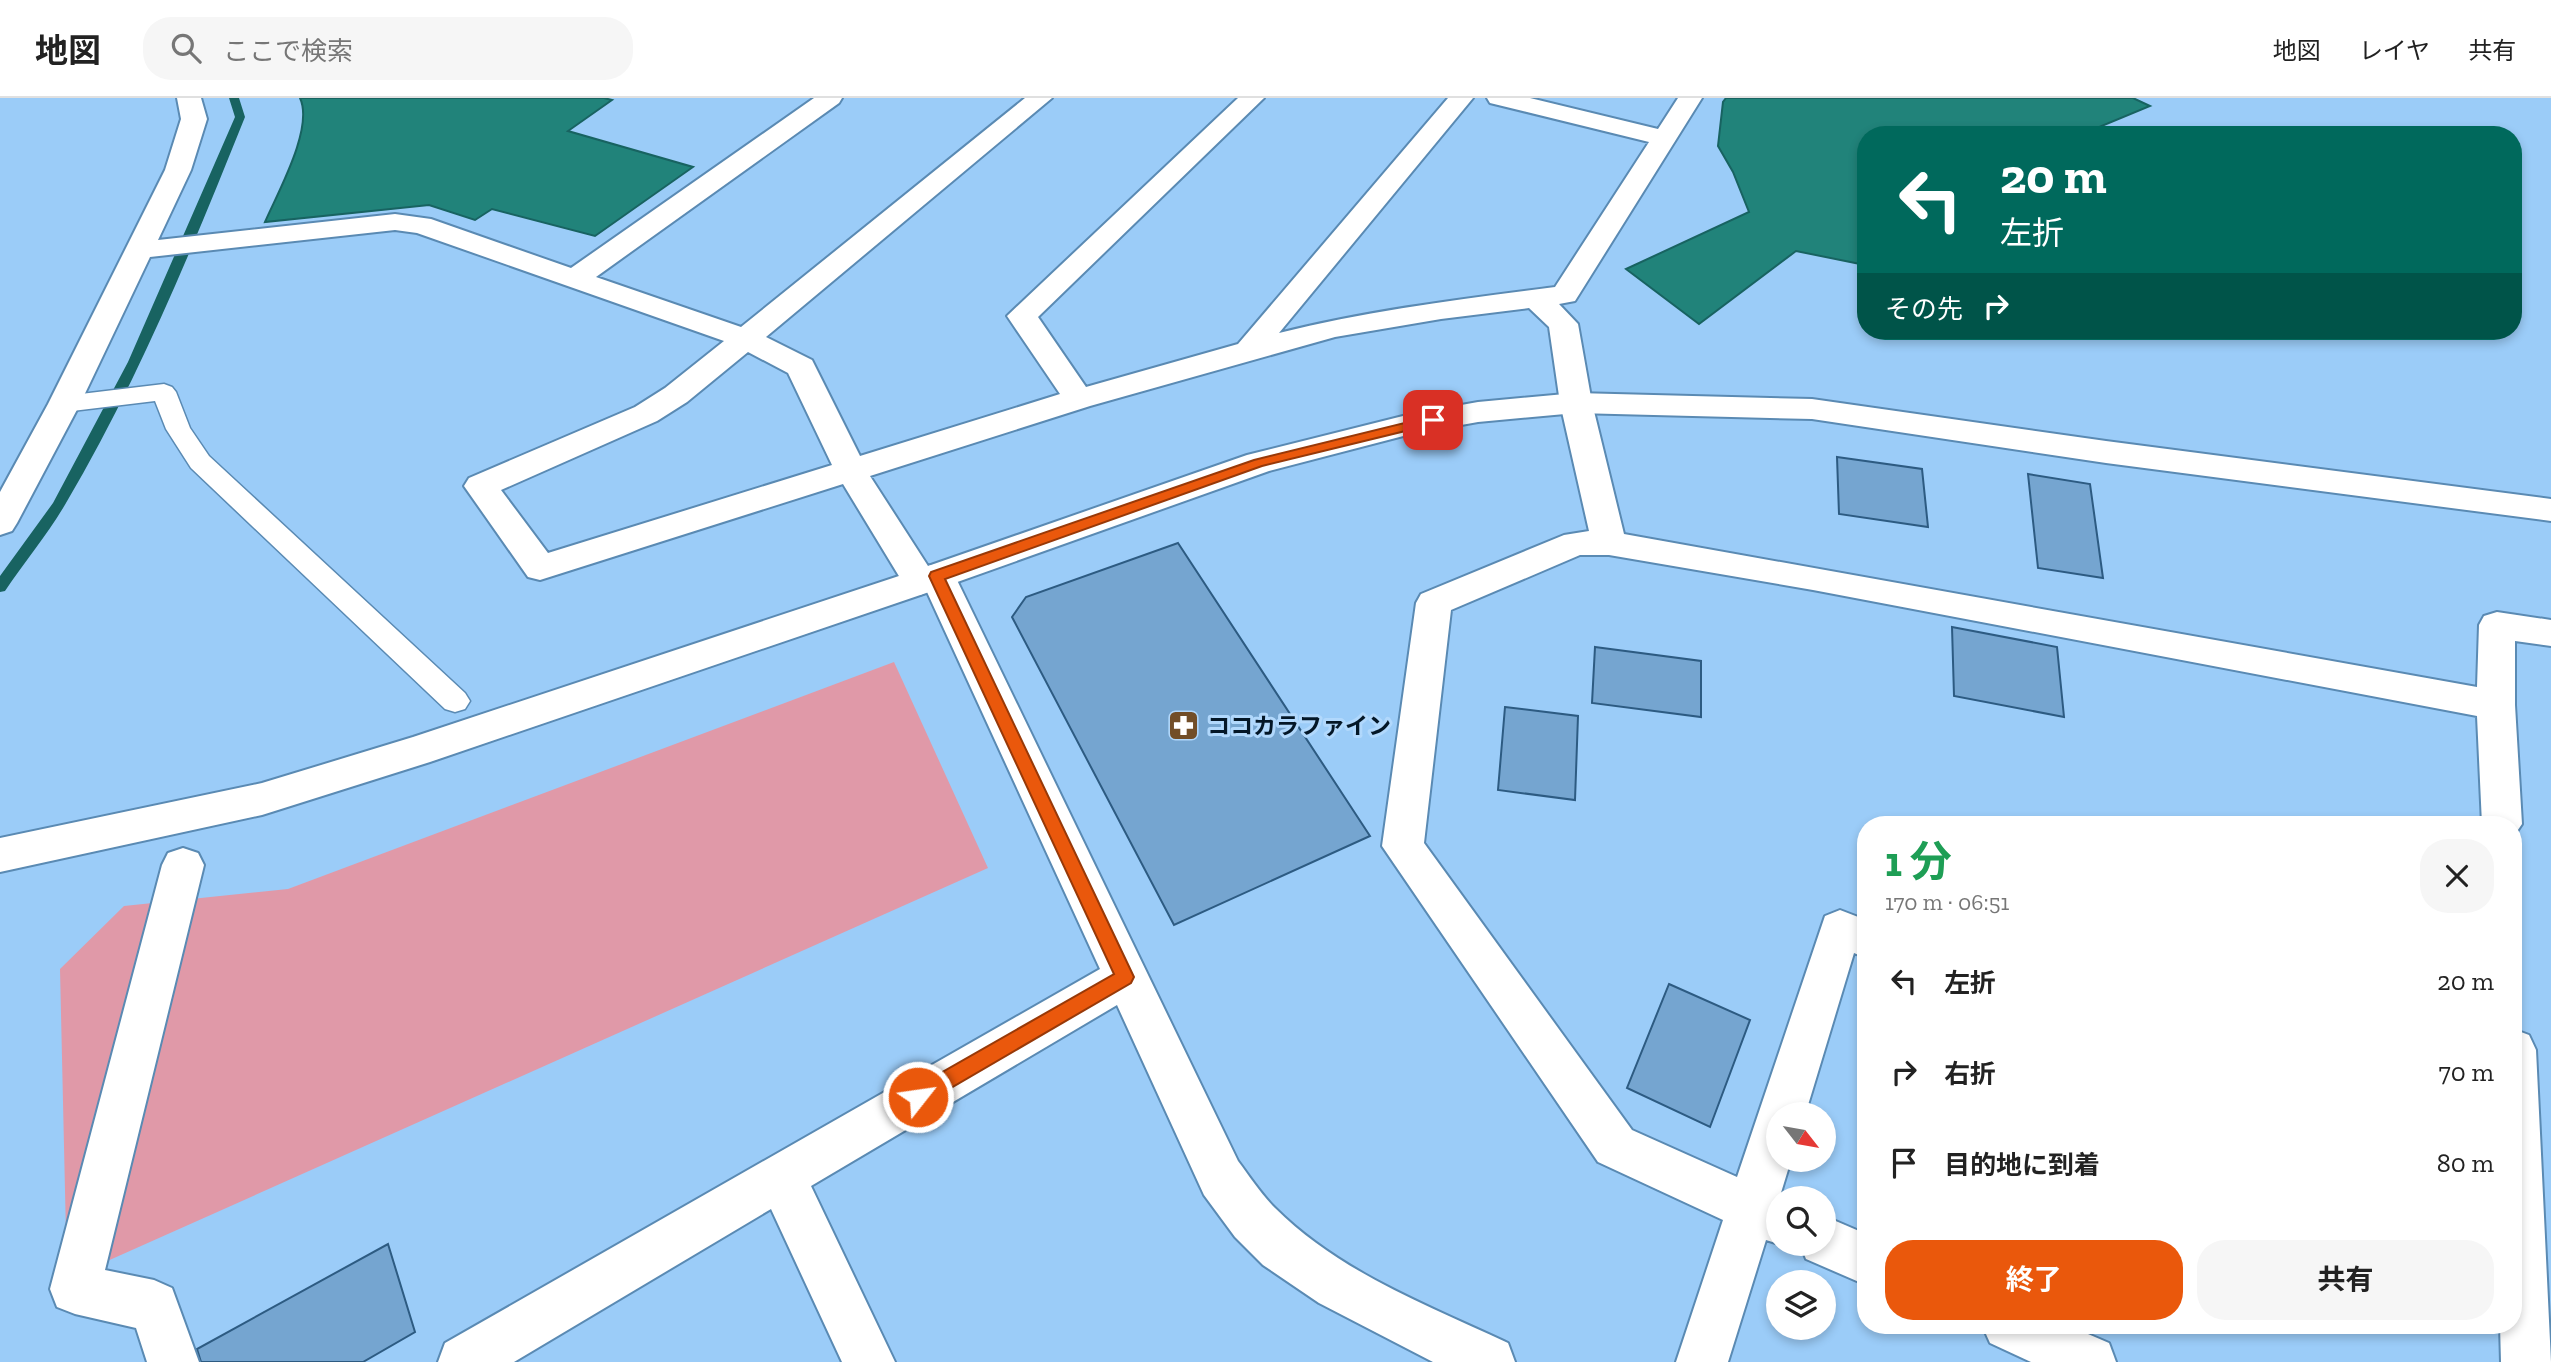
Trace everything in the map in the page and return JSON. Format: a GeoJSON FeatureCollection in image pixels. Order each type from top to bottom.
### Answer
{"type":"FeatureCollection","features":[{"type":"Feature","properties":{"kind":"street"},"geometry":{"type":"LineString","coordinates":[[0,523],[74,403],[149,249],[194,119],[189,98]]}},
{"type":"Feature","properties":{"kind":"street"},"geometry":{"type":"LineString","coordinates":[[576,278],[830,98]]}},
{"type":"Feature","properties":{"kind":"street"},"geometry":{"type":"LineString","coordinates":[[1040,98],[676,396],[646,414],[481,486],[540,568],[1079,399],[1249,350],[1334,328],[1441,310],[1565,295],[1690,98]]}},
{"type":"Feature","properties":{"kind":"street"},"geometry":{"type":"LineString","coordinates":[[1079,399],[1022,316],[1252,98]]}},
{"type":"Feature","properties":{"kind":"street"},"geometry":{"type":"LineString","coordinates":[[1249,350],[1461,98]]}},
{"type":"Feature","properties":{"kind":"street"},"geometry":{"type":"LineString","coordinates":[[1499,98],[1665,138]]}},
{"type":"Feature","properties":{"kind":"street"},"geometry":{"type":"LineString","coordinates":[[149,249],[395,222],[421,225],[747,339],[801,367],[851,471],[928,579],[1221,1178],[1257,1225],[1313,1270],[1489,1362]]}},
{"type":"Feature","properties":{"kind":"street"},"geometry":{"type":"LineString","coordinates":[[1536,299],[1563,324],[1576,403],[1609,543]]}},
{"type":"Feature","properties":{"kind":"street"},"geometry":{"type":"LineString","coordinates":[[0,855],[262,799],[442,742],[928,579],[1259,463],[1411,424],[1478,412],[1576,403],[1812,409],[2106,452],[2551,510]]}},
{"type":"Feature","properties":{"kind":"street"},"geometry":{"type":"LineString","coordinates":[[1765,1214],[1615,1146],[1403,846],[1434,603],[1576,543],[1609,543],[1827,580],[2496,705]]}},
{"type":"Feature","properties":{"kind":"street"},"geometry":{"type":"LineString","coordinates":[[2502,816],[2496,705],[2497,625],[2551,633]]}},
{"type":"Feature","properties":{"kind":"street"},"geometry":{"type":"LineString","coordinates":[[173,1362],[154,1306],[75,1289],[183,865]]}},
{"type":"Feature","properties":{"kind":"street"},"geometry":{"type":"LineString","coordinates":[[1785,1102],[1840,929],[1857,936]]}},
{"type":"Feature","properties":{"kind":"street"},"geometry":{"type":"LineString","coordinates":[[464,1362],[1125,977]]}},
{"type":"Feature","properties":{"kind":"street"},"geometry":{"type":"LineString","coordinates":[[1702,1362],[1765,1214],[1771,1172]]}},
{"type":"Feature","properties":{"kind":"street"},"geometry":{"type":"LineString","coordinates":[[781,1177],[869,1362]]}},
{"type":"Feature","properties":{"kind":"street"},"geometry":{"type":"LineString","coordinates":[[1836,1246],[1857,1256]]}},
{"type":"Feature","properties":{"kind":"street"},"geometry":{"type":"LineString","coordinates":[[2522,1282],[2527,1362]]}},
{"type":"Feature","properties":{"kind":"street"},"geometry":{"type":"LineString","coordinates":[[2028,1334],[2090,1362]]}},
{"type":"Feature","properties":{"kind":"lane"},"geometry":{"type":"LineString","coordinates":[[74,403],[164,392],[178,429],[200,462],[455,701]]}},
{"type":"Feature","properties":{"kind":"shaded area"},"geometry":{"type":"Polygon","coordinates":[[[300,98],[604,98],[612,100],[568,131],[693,167],[595,236],[492,209],[475,220],[429,205],[265,222],[299,143],[303,111],[300,98]]]}},
{"type":"Feature","properties":{"kind":"shaded area"},"geometry":{"type":"Polygon","coordinates":[[[1726,98],[2133,98],[2150,106],[2102,126],[1857,126],[1857,263],[1796,251],[1699,324],[1626,269],[1749,212],[1733,172],[1718,146],[1723,102],[1726,98]]]}},
{"type":"Feature","properties":{"kind":"shaded area"},"geometry":{"type":"Polygon","coordinates":[[[894,662],[988,868],[67,1279],[60,969],[124,906],[288,889],[894,662]]]}},
{"type":"Feature","properties":{"kind":"building"},"geometry":{"type":"Polygon","coordinates":[[[1837,457],[1922,469],[1928,527],[1839,514],[1837,457]]]}},
{"type":"Feature","properties":{"kind":"building"},"geometry":{"type":"Polygon","coordinates":[[[2028,474],[2090,484],[2103,578],[2038,568],[2028,474]]]}},
{"type":"Feature","properties":{"kind":"building","name":"ココカラファイン"},"geometry":{"type":"Polygon","coordinates":[[[1178,543],[1370,836],[1174,925],[1012,617],[1026,597],[1178,543]]]}},
{"type":"Feature","properties":{"kind":"building"},"geometry":{"type":"Polygon","coordinates":[[[1952,627],[2057,647],[2064,717],[1954,696],[1952,627]]]}},
{"type":"Feature","properties":{"kind":"building"},"geometry":{"type":"Polygon","coordinates":[[[1595,647],[1701,661],[1701,717],[1592,703],[1595,647]]]}},
{"type":"Feature","properties":{"kind":"building"},"geometry":{"type":"Polygon","coordinates":[[[1505,707],[1578,716],[1575,800],[1498,790],[1505,707]]]}},
{"type":"Feature","properties":{"kind":"building"},"geometry":{"type":"Polygon","coordinates":[[[1669,984],[1750,1020],[1710,1127],[1627,1088],[1669,984]]]}},
{"type":"Feature","properties":{"kind":"building"},"geometry":{"type":"Polygon","coordinates":[[[388,1244],[415,1332],[363,1362],[201,1362],[197,1349],[388,1244]]]}},
{"type":"Feature","properties":{"kind":"waterway"},"geometry":{"type":"LineString","coordinates":[[0,587],[59,504],[134,362],[240,117],[234,98]]}},
{"type":"Feature","properties":{"kind":"place","name":"ココカラファイン"},"geometry":{"type":"Point","coordinates":[1184,726]}},
{"type":"Feature","properties":{"kind":"route"},"geometry":{"type":"LineString","coordinates":[[918,1097],[1125,977],[937,576],[1259,463],[1433,420]]}}]}
